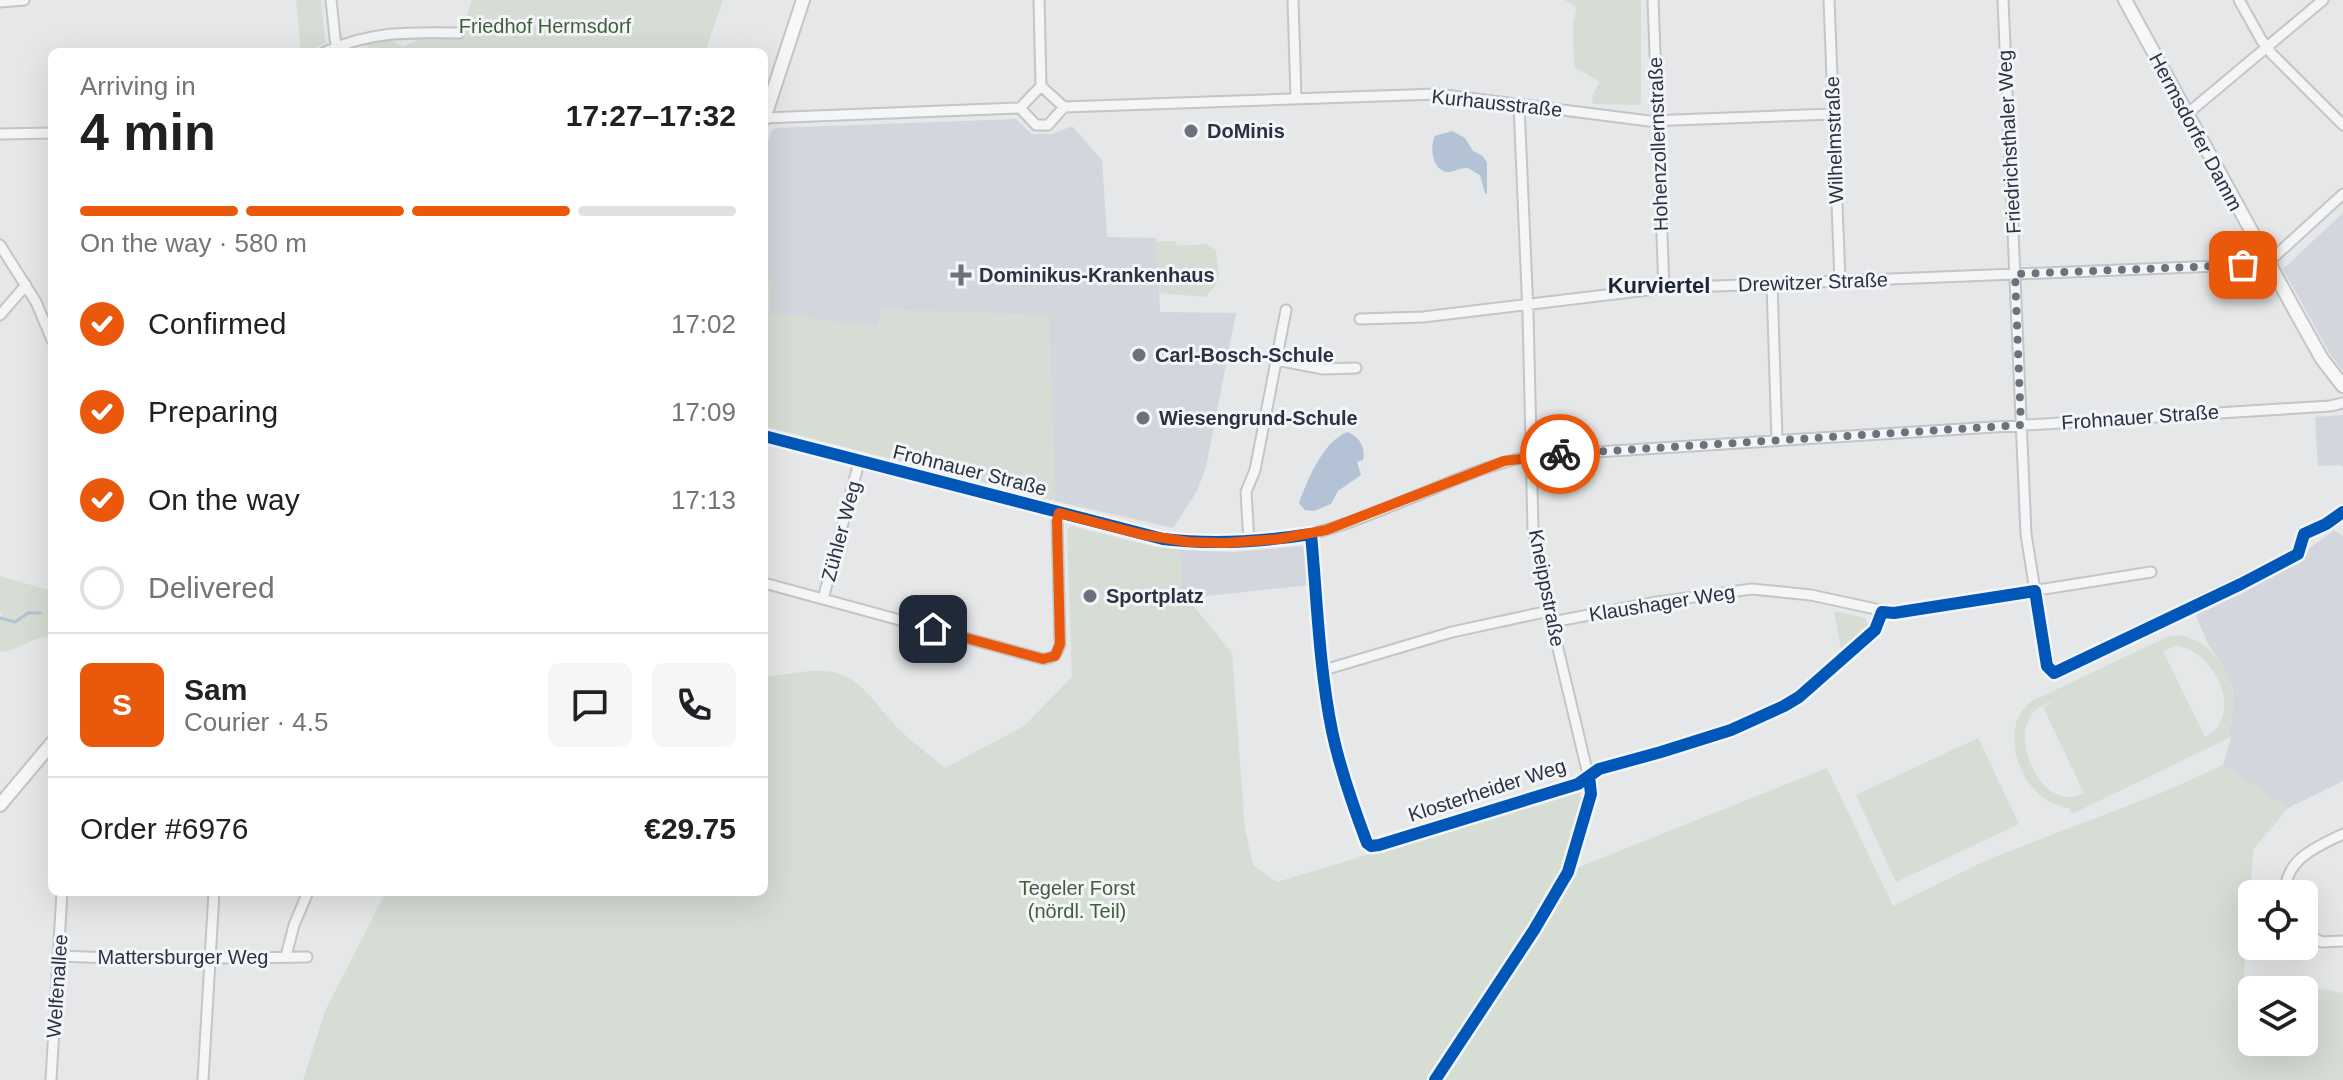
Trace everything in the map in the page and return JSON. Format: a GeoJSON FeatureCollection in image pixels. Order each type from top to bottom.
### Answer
{"type":"FeatureCollection","features":[{"type":"Feature","properties":{"kind":"main road"},"geometry":{"type":"LineString","coordinates":[[768,107],[803,0]]}},
{"type":"Feature","properties":{"kind":"main road","name":"Hermsdorfer Damm"},"geometry":{"type":"LineString","coordinates":[[2125,0],[2266,260],[2322,359],[2343,386]]}},
{"type":"Feature","properties":{"kind":"main road"},"geometry":{"type":"LineString","coordinates":[[0,805],[48,748]]}},
{"type":"Feature","properties":{"kind":"street"},"geometry":{"type":"LineString","coordinates":[[0,2],[24,0]]}},
{"type":"Feature","properties":{"kind":"street"},"geometry":{"type":"LineString","coordinates":[[331,0],[336,47],[392,32],[459,33]]}},
{"type":"Feature","properties":{"kind":"street"},"geometry":{"type":"LineString","coordinates":[[1020,108],[1041,86],[1039,0]]}},
{"type":"Feature","properties":{"kind":"street"},"geometry":{"type":"LineString","coordinates":[[1293,0],[1296,98]]}},
{"type":"Feature","properties":{"kind":"street","name":"Hohenzollernstraße"},"geometry":{"type":"LineString","coordinates":[[1653,0],[1664,288]]}},
{"type":"Feature","properties":{"kind":"street","name":"Wilhelmstraße"},"geometry":{"type":"LineString","coordinates":[[1829,0],[1840,281]]}},
{"type":"Feature","properties":{"kind":"street","name":"Friedrichsthaler Weg"},"geometry":{"type":"LineString","coordinates":[[2003,0],[2026,534],[2047,666]]}},
{"type":"Feature","properties":{"kind":"street"},"geometry":{"type":"LineString","coordinates":[[2239,0],[2266,48],[2343,125]]}},
{"type":"Feature","properties":{"kind":"street"},"geometry":{"type":"LineString","coordinates":[[2187,114],[2323,0]]}},
{"type":"Feature","properties":{"kind":"street"},"geometry":{"type":"LineString","coordinates":[[1041,86],[1064,107]]}},
{"type":"Feature","properties":{"kind":"street","name":"Kurhausstraße"},"geometry":{"type":"LineString","coordinates":[[768,119],[1020,108],[1036,125],[1048,125],[1064,107],[1437,94],[1657,120],[1833,114]]}},
{"type":"Feature","properties":{"kind":"street","name":"Kneippstraße"},"geometry":{"type":"LineString","coordinates":[[1519,105],[1528,304],[1533,530],[1591,794],[1568,872]]}},
{"type":"Feature","properties":{"kind":"street"},"geometry":{"type":"LineString","coordinates":[[0,134],[48,133]]}},
{"type":"Feature","properties":{"kind":"street"},"geometry":{"type":"LineString","coordinates":[[2266,260],[2274,257],[2343,194]]}},
{"type":"Feature","properties":{"kind":"street"},"geometry":{"type":"LineString","coordinates":[[0,245],[26,285],[48,332]]}},
{"type":"Feature","properties":{"kind":"street","name":"Drewitzer Straße"},"geometry":{"type":"LineString","coordinates":[[1360,319],[1423,317],[1664,288],[2226,267],[2266,260]]}},
{"type":"Feature","properties":{"kind":"street"},"geometry":{"type":"LineString","coordinates":[[1772,284],[1777,440]]}},
{"type":"Feature","properties":{"kind":"street"},"geometry":{"type":"LineString","coordinates":[[0,315],[26,285]]}},
{"type":"Feature","properties":{"kind":"street"},"geometry":{"type":"LineString","coordinates":[[1249,542],[1246,492],[1255,470],[1286,310]]}},
{"type":"Feature","properties":{"kind":"street"},"geometry":{"type":"LineString","coordinates":[[1277,360],[1323,369],[1356,368]]}},
{"type":"Feature","properties":{"kind":"street","name":"Frohnauer Straße"},"geometry":{"type":"LineString","coordinates":[[768,437],[1163,539],[1208,543],[1249,542],[1311,534],[1376,512],[1487,467],[1532,456],[2343,403]]}},
{"type":"Feature","properties":{"kind":"street","name":"Zühler Weg"},"geometry":{"type":"LineString","coordinates":[[823,599],[859,462]]}},
{"type":"Feature","properties":{"kind":"street"},"geometry":{"type":"LineString","coordinates":[[2304,534],[2343,512]]}},
{"type":"Feature","properties":{"kind":"street"},"geometry":{"type":"LineString","coordinates":[[768,584],[1043,659],[1051,658],[1058,653],[1060,644],[1059,513]]}},
{"type":"Feature","properties":{"kind":"street","name":"Klosterheider Weg"},"geometry":{"type":"LineString","coordinates":[[1311,534],[1332,728],[1341,766],[1367,843],[1371,846],[1578,784],[1599,769],[1731,730],[1784,706],[1799,697],[1875,630],[1882,612]]}},
{"type":"Feature","properties":{"kind":"street","name":"Klaushager Weg"},"geometry":{"type":"LineString","coordinates":[[1552,622],[1657,602],[1752,589],[1811,595],[1894,613],[2151,572]]}},
{"type":"Feature","properties":{"kind":"street"},"geometry":{"type":"LineString","coordinates":[[1324,670],[1452,632],[1549,611]]}},
{"type":"Feature","properties":{"kind":"street"},"geometry":{"type":"LineString","coordinates":[[2288,880],[2300,858],[2343,834]]}},
{"type":"Feature","properties":{"kind":"street","name":"Welfenallee"},"geometry":{"type":"LineString","coordinates":[[51,1080],[62,896]]}},
{"type":"Feature","properties":{"kind":"street"},"geometry":{"type":"LineString","coordinates":[[203,1080],[214,896]]}},
{"type":"Feature","properties":{"kind":"street"},"geometry":{"type":"LineString","coordinates":[[286,956],[306,896]]}},
{"type":"Feature","properties":{"kind":"street"},"geometry":{"type":"LineString","coordinates":[[2318,940],[2343,941]]}},
{"type":"Feature","properties":{"kind":"street","name":"Mattersburger Weg"},"geometry":{"type":"LineString","coordinates":[[59,956],[307,957]]}},
{"type":"Feature","properties":{"kind":"shaded area","name":"Dominikus-Krankenhaus"},"geometry":{"type":"Polygon","coordinates":[[[1016,119],[1032,134],[1053,134],[1072,126],[1102,160],[1107,237],[1156,238],[1160,312],[1236,313],[1206,467],[1197,491],[1173,528],[768,427],[768,141],[776,128],[1016,119]]]}},
{"type":"Feature","properties":{"kind":"shaded area"},"geometry":{"type":"Polygon","coordinates":[[[2343,213],[2343,371],[2330,354],[2283,269],[2343,213]]]}},
{"type":"Feature","properties":{"kind":"shaded area"},"geometry":{"type":"Polygon","coordinates":[[[2343,415],[2343,467],[2318,466],[2315,417],[2343,415]]]}},
{"type":"Feature","properties":{"kind":"shaded area"},"geometry":{"type":"Polygon","coordinates":[[[2334,530],[2343,536],[2343,781],[2288,808],[2223,765],[2231,737],[2228,731],[2232,720],[2233,691],[2189,599],[2293,549],[2299,556],[2334,530]]]}},
{"type":"Feature","properties":{"kind":"shaded area"},"geometry":{"type":"Polygon","coordinates":[[[1302,546],[1307,549],[1310,585],[1181,599],[1180,550],[1234,552],[1302,546]]]}},
{"type":"Feature","properties":{"kind":"green space"},"geometry":{"type":"Polygon","coordinates":[[[296,0],[321,0],[325,43],[316,48],[301,48],[296,0]]]}},
{"type":"Feature","properties":{"kind":"green space","name":"Friedhof Hermsdorf"},"geometry":{"type":"Polygon","coordinates":[[[472,0],[723,0],[706,48],[368,48],[367,45],[390,40],[403,47],[417,40],[460,39],[472,0]]]}},
{"type":"Feature","properties":{"kind":"green space"},"geometry":{"type":"Polygon","coordinates":[[[1565,0],[1641,0],[1641,105],[1593,104],[1592,96],[1600,82],[1574,67],[1573,23],[1577,8],[1565,0]]]}},
{"type":"Feature","properties":{"kind":"green space"},"geometry":{"type":"Polygon","coordinates":[[[1155,241],[1174,241],[1178,246],[1206,244],[1216,250],[1217,281],[1205,297],[1158,293],[1155,241]]]}},
{"type":"Feature","properties":{"kind":"green space"},"geometry":{"type":"Polygon","coordinates":[[[768,278],[772,278],[769,313],[877,327],[882,309],[1049,315],[1056,501],[768,427],[768,278]]]}},
{"type":"Feature","properties":{"kind":"green space","name":"Tegeler Forst (nördl. Teil)"},"geometry":{"type":"Polygon","coordinates":[[[1071,526],[1180,550],[1181,598],[1187,598],[1232,653],[1245,830],[1253,865],[1277,882],[1579,791],[1583,804],[1562,874],[1827,768],[1893,906],[1989,859],[2161,793],[2223,765],[2288,808],[2253,850],[2251,880],[2238,880],[2238,960],[2245,960],[2243,976],[2238,976],[2238,1056],[2318,1056],[2318,989],[2343,993],[2343,1080],[303,1080],[326,1009],[384,896],[768,896],[768,676],[826,671],[850,679],[907,737],[945,768],[1024,726],[1072,677],[1067,530],[1071,526]]]}},
{"type":"Feature","properties":{"kind":"green space"},"geometry":{"type":"Polygon","coordinates":[[[0,576],[48,590],[48,637],[0,652],[0,619],[3,617],[0,610],[0,576]]]}},
{"type":"Feature","properties":{"kind":"green space"},"geometry":{"type":"Polygon","coordinates":[[[1834,611],[1865,618],[1869,625],[1867,631],[1842,654],[1834,611]]]}},
{"type":"Feature","properties":{"kind":"green space"},"geometry":{"type":"Polygon","coordinates":[[[2180,635],[2195,640],[2218,659],[2231,686],[2232,716],[2228,731],[2231,737],[2072,814],[2069,808],[2055,804],[2033,788],[2019,765],[2014,738],[2018,718],[2030,702],[2167,637],[2180,635]],[[2176,646],[2163,651],[2205,737],[2217,727],[2223,715],[2224,700],[2220,685],[2203,659],[2190,650],[2176,646]],[[2053,702],[2036,710],[2027,725],[2025,742],[2030,761],[2039,779],[2052,791],[2067,797],[2084,793],[2043,707],[2053,702]]]}},
{"type":"Feature","properties":{"kind":"green space"},"geometry":{"type":"Polygon","coordinates":[[[1978,738],[2019,824],[1896,882],[1856,795],[1978,738]]]}},
{"type":"Feature","properties":{"kind":"water"},"geometry":{"type":"Polygon","coordinates":[[[1452,131],[1465,138],[1473,151],[1483,156],[1487,163],[1487,194],[1480,175],[1467,168],[1446,172],[1437,166],[1432,151],[1435,136],[1452,131]]]}},
{"type":"Feature","properties":{"kind":"water"},"geometry":{"type":"Polygon","coordinates":[[[1347,432],[1355,436],[1362,446],[1363,460],[1357,462],[1361,475],[1338,491],[1331,504],[1314,511],[1305,510],[1299,503],[1317,463],[1330,444],[1347,432]]]}},
{"type":"Feature","properties":{"kind":"waterway"},"geometry":{"type":"LineString","coordinates":[[0,618],[15,622],[28,613],[40,613]]}},
{"type":"Feature","properties":{"kind":"cycle path"},"geometry":{"type":"LineString","coordinates":[[768,437],[1163,539],[1237,542],[1311,534],[1321,658],[1332,731],[1352,801],[1367,843],[1371,846],[1578,784],[1599,769],[1731,730],[1784,706],[1799,697],[1875,630],[1882,612],[1894,613],[2035,591],[2047,666],[2054,673],[2298,554],[2304,534],[2343,512]]}},
{"type":"Feature","properties":{"kind":"cycle path"},"geometry":{"type":"LineString","coordinates":[[1435,1080],[1534,930],[1568,872],[1591,794],[1589,776]]}},
{"type":"Feature","properties":{"kind":"way so far"},"geometry":{"type":"LineString","coordinates":[[1560,454],[2021,425],[2015,274],[2243,265]]}},
{"type":"Feature","properties":{"kind":"place","name":"DoMinis"},"geometry":{"type":"Point","coordinates":[1191,131]}},
{"type":"Feature","properties":{"kind":"place","name":"Dominikus-Krankenhaus"},"geometry":{"type":"Point","coordinates":[961,275]}},
{"type":"Feature","properties":{"kind":"place","name":"Carl-Bosch-Schule"},"geometry":{"type":"Point","coordinates":[1139,355]}},
{"type":"Feature","properties":{"kind":"place","name":"Wiesengrund-Schule"},"geometry":{"type":"Point","coordinates":[1143,418]}},
{"type":"Feature","properties":{"kind":"place","name":"Sportplatz"},"geometry":{"type":"Point","coordinates":[1090,596]}},
{"type":"Feature","properties":{"kind":"district","name":"Kurviertel"},"geometry":{"type":"Point","coordinates":[1659,285]}},
{"type":"Feature","properties":{"kind":"route"},"geometry":{"type":"LineString","coordinates":[[933,629],[1043,659],[1055,656],[1060,644],[1059,513],[1163,539],[1225,543],[1279,539],[1326,530],[1504,461],[1560,454]]}}]}
